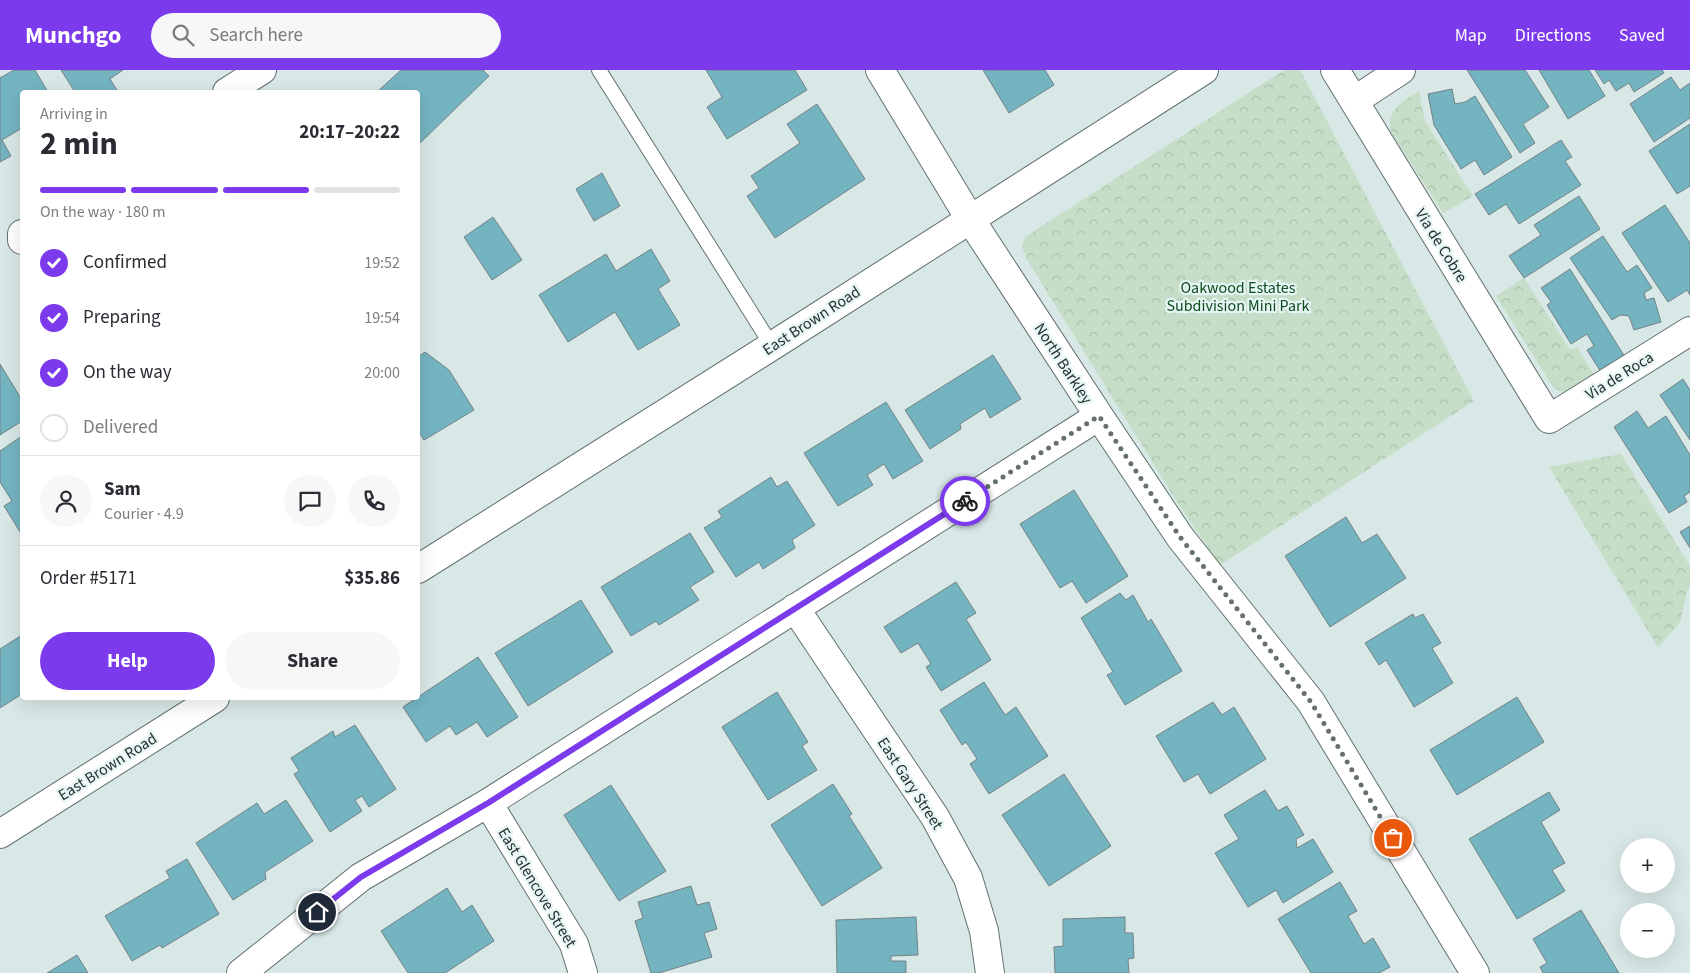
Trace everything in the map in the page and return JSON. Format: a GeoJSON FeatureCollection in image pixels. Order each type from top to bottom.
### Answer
{"type":"FeatureCollection","features":[{"type":"Feature","properties":{"kind":"street"},"geometry":{"type":"LineString","coordinates":[[231,90],[262,70]]}},
{"type":"Feature","properties":{"kind":"street","name":"North Barkley"},"geometry":{"type":"LineString","coordinates":[[880,70],[970,219],[1180,537],[1311,702],[1475,973]]}},
{"type":"Feature","properties":{"kind":"street","name":"Via de Cobre"},"geometry":{"type":"LineString","coordinates":[[1336,70],[1549,419]]}},
{"type":"Feature","properties":{"kind":"street"},"geometry":{"type":"LineString","coordinates":[[1354,101],[1401,70]]}},
{"type":"Feature","properties":{"kind":"street","name":"East Brown Road"},"geometry":{"type":"LineString","coordinates":[[420,568],[970,219],[1187,74]]}},
{"type":"Feature","properties":{"kind":"street","name":"Via de Roca"},"geometry":{"type":"LineString","coordinates":[[1549,419],[1690,331]]}},
{"type":"Feature","properties":{"kind":"street"},"geometry":{"type":"LineString","coordinates":[[241,973],[361,877],[488,803],[1099,416]]}},
{"type":"Feature","properties":{"kind":"street","name":"East Gary Street"},"geometry":{"type":"LineString","coordinates":[[796,608],[935,817],[968,878],[984,931],[990,973]]}},
{"type":"Feature","properties":{"kind":"street","name":"East Brown Road"},"geometry":{"type":"LineString","coordinates":[[0,834],[212,700]]}},
{"type":"Feature","properties":{"kind":"street","name":"East Glencove Street"},"geometry":{"type":"LineString","coordinates":[[488,803],[574,944],[583,973]]}},
{"type":"Feature","properties":{"kind":"lane"},"geometry":{"type":"LineString","coordinates":[[599,70],[772,346]]}},
{"type":"Feature","properties":{"kind":"green space","name":"Oakwood Estates Subdivision Mini Park"},"geometry":{"type":"Polygon","coordinates":[[[1284,70],[1300,70],[1474,401],[1220,565],[1179,505],[1026,258],[1022,246],[1025,237],[1284,70]]]}},
{"type":"Feature","properties":{"kind":"green space"},"geometry":{"type":"Polygon","coordinates":[[[1419,91],[1425,121],[1473,196],[1443,213],[1392,134],[1390,126],[1391,117],[1397,107],[1419,91]]]}},
{"type":"Feature","properties":{"kind":"green space"},"geometry":{"type":"Polygon","coordinates":[[[1524,278],[1570,350],[1577,347],[1598,381],[1571,393],[1560,391],[1553,387],[1496,296],[1524,278]]]}},
{"type":"Feature","properties":{"kind":"green space"},"geometry":{"type":"Polygon","coordinates":[[[1621,454],[1690,566],[1690,588],[1687,591],[1680,623],[1658,647],[1549,467],[1621,454]]]}},
{"type":"Feature","properties":{"kind":"building"},"geometry":{"type":"Polygon","coordinates":[[[14,70],[35,70],[47,90],[20,90],[20,129],[2,140],[11,156],[0,162],[0,78],[14,70]]]}},
{"type":"Feature","properties":{"kind":"building"},"geometry":{"type":"Polygon","coordinates":[[[61,70],[123,70],[110,79],[117,90],[74,90],[61,70]]]}},
{"type":"Feature","properties":{"kind":"building"},"geometry":{"type":"Polygon","coordinates":[[[401,70],[483,70],[489,76],[420,143],[420,90],[379,90],[401,70]]]}},
{"type":"Feature","properties":{"kind":"building"},"geometry":{"type":"Polygon","coordinates":[[[706,70],[795,70],[807,90],[727,139],[707,107],[722,97],[706,70]]]}},
{"type":"Feature","properties":{"kind":"building"},"geometry":{"type":"Polygon","coordinates":[[[983,70],[1045,70],[1054,85],[1009,113],[983,70]]]}},
{"type":"Feature","properties":{"kind":"building"},"geometry":{"type":"Polygon","coordinates":[[[1467,70],[1525,70],[1549,107],[1523,124],[1535,143],[1520,153],[1467,70]]]}},
{"type":"Feature","properties":{"kind":"building"},"geometry":{"type":"Polygon","coordinates":[[[1539,70],[1589,70],[1605,96],[1568,119],[1539,70]]]}},
{"type":"Feature","properties":{"kind":"building"},"geometry":{"type":"Polygon","coordinates":[[[1595,70],[1662,70],[1664,73],[1634,92],[1629,83],[1616,91],[1609,80],[1604,84],[1595,70]]]}},
{"type":"Feature","properties":{"kind":"building"},"geometry":{"type":"Polygon","coordinates":[[[1671,77],[1680,90],[1690,83],[1690,118],[1654,142],[1630,104],[1671,77]]]}},
{"type":"Feature","properties":{"kind":"building"},"geometry":{"type":"Polygon","coordinates":[[[1452,89],[1455,104],[1465,102],[1475,96],[1512,157],[1484,175],[1475,160],[1461,169],[1434,125],[1428,94],[1452,89]]]}},
{"type":"Feature","properties":{"kind":"building"},"geometry":{"type":"Polygon","coordinates":[[[817,104],[865,179],[775,238],[747,196],[759,188],[751,176],[800,143],[787,124],[817,104]]]}},
{"type":"Feature","properties":{"kind":"building"},"geometry":{"type":"Polygon","coordinates":[[[1690,124],[1690,186],[1677,194],[1649,151],[1690,124]]]}},
{"type":"Feature","properties":{"kind":"building"},"geometry":{"type":"Polygon","coordinates":[[[1561,140],[1572,157],[1565,161],[1581,185],[1519,224],[1506,204],[1489,215],[1475,194],[1561,140]]]}},
{"type":"Feature","properties":{"kind":"building"},"geometry":{"type":"Polygon","coordinates":[[[602,173],[620,206],[594,221],[576,189],[602,173]]]}},
{"type":"Feature","properties":{"kind":"building"},"geometry":{"type":"Polygon","coordinates":[[[1579,196],[1600,229],[1524,278],[1509,256],[1541,235],[1534,225],[1579,196]]]}},
{"type":"Feature","properties":{"kind":"building"},"geometry":{"type":"Polygon","coordinates":[[[1665,205],[1690,243],[1690,295],[1687,290],[1668,302],[1622,233],[1665,205]]]}},
{"type":"Feature","properties":{"kind":"building"},"geometry":{"type":"Polygon","coordinates":[[[493,217],[522,260],[492,280],[464,237],[493,217]]]}},
{"type":"Feature","properties":{"kind":"building"},"geometry":{"type":"Polygon","coordinates":[[[1603,236],[1627,272],[1637,265],[1652,288],[1644,293],[1646,300],[1654,298],[1661,322],[1634,330],[1629,316],[1620,315],[1612,320],[1570,258],[1603,236]]]}},
{"type":"Feature","properties":{"kind":"building"},"geometry":{"type":"Polygon","coordinates":[[[651,249],[670,281],[658,289],[680,325],[638,350],[615,312],[568,342],[539,295],[606,254],[616,271],[651,249]]]}},
{"type":"Feature","properties":{"kind":"building"},"geometry":{"type":"Polygon","coordinates":[[[1570,269],[1625,357],[1601,372],[1587,350],[1594,346],[1587,334],[1571,344],[1547,305],[1551,302],[1541,288],[1570,269]]]}},
{"type":"Feature","properties":{"kind":"building"},"geometry":{"type":"Polygon","coordinates":[[[425,352],[449,370],[474,410],[424,440],[420,433],[420,356],[425,352]]]}},
{"type":"Feature","properties":{"kind":"building"},"geometry":{"type":"Polygon","coordinates":[[[993,355],[1021,399],[990,418],[985,408],[960,424],[961,429],[930,449],[905,410],[993,355]]]}},
{"type":"Feature","properties":{"kind":"building"},"geometry":{"type":"Polygon","coordinates":[[[0,364],[20,397],[20,422],[0,435],[0,364]]]}},
{"type":"Feature","properties":{"kind":"building"},"geometry":{"type":"Polygon","coordinates":[[[1683,379],[1690,390],[1690,440],[1660,395],[1683,379]]]}},
{"type":"Feature","properties":{"kind":"building"},"geometry":{"type":"Polygon","coordinates":[[[886,402],[923,461],[893,479],[884,464],[867,475],[873,485],[838,506],[804,453],[886,402]]]}},
{"type":"Feature","properties":{"kind":"building"},"geometry":{"type":"Polygon","coordinates":[[[1637,411],[1648,428],[1666,416],[1690,455],[1690,492],[1684,496],[1687,502],[1669,513],[1614,427],[1637,411]]]}},
{"type":"Feature","properties":{"kind":"building"},"geometry":{"type":"Polygon","coordinates":[[[20,437],[20,532],[4,506],[12,501],[0,482],[0,451],[20,437]]]}},
{"type":"Feature","properties":{"kind":"building"},"geometry":{"type":"Polygon","coordinates":[[[771,477],[777,487],[787,481],[815,525],[792,540],[795,548],[763,569],[759,562],[736,577],[704,528],[722,517],[718,511],[771,477]]]}},
{"type":"Feature","properties":{"kind":"building"},"geometry":{"type":"Polygon","coordinates":[[[1074,490],[1128,576],[1086,603],[1072,581],[1060,588],[1020,524],[1074,490]]]}},
{"type":"Feature","properties":{"kind":"building"},"geometry":{"type":"Polygon","coordinates":[[[1346,517],[1362,543],[1377,534],[1406,578],[1330,627],[1285,556],[1346,517]]]}},
{"type":"Feature","properties":{"kind":"building"},"geometry":{"type":"Polygon","coordinates":[[[1690,526],[1690,548],[1680,532],[1690,526]]]}},
{"type":"Feature","properties":{"kind":"building"},"geometry":{"type":"Polygon","coordinates":[[[690,533],[714,572],[690,587],[699,600],[659,625],[656,621],[631,636],[601,587],[690,533]]]}},
{"type":"Feature","properties":{"kind":"building"},"geometry":{"type":"Polygon","coordinates":[[[956,582],[976,613],[966,619],[991,660],[941,691],[926,667],[931,664],[918,643],[901,653],[884,627],[956,582]]]}},
{"type":"Feature","properties":{"kind":"building"},"geometry":{"type":"Polygon","coordinates":[[[1120,593],[1126,600],[1133,595],[1148,622],[1151,619],[1182,671],[1125,705],[1107,675],[1113,672],[1081,618],[1120,593]]]}},
{"type":"Feature","properties":{"kind":"building"},"geometry":{"type":"Polygon","coordinates":[[[581,600],[613,652],[528,706],[495,653],[581,600]]]}},
{"type":"Feature","properties":{"kind":"building"},"geometry":{"type":"Polygon","coordinates":[[[1413,614],[1415,618],[1423,614],[1441,643],[1432,648],[1453,683],[1414,707],[1386,660],[1379,665],[1365,643],[1413,614]]]}},
{"type":"Feature","properties":{"kind":"building"},"geometry":{"type":"Polygon","coordinates":[[[20,636],[20,695],[0,708],[0,649],[20,636]]]}},
{"type":"Feature","properties":{"kind":"building"},"geometry":{"type":"Polygon","coordinates":[[[478,657],[518,717],[487,737],[477,722],[456,735],[450,726],[426,742],[403,707],[414,700],[420,700],[420,696],[478,657]]]}},
{"type":"Feature","properties":{"kind":"building"},"geometry":{"type":"Polygon","coordinates":[[[984,682],[1005,715],[1016,707],[1048,756],[989,794],[970,764],[977,759],[966,742],[962,745],[940,710],[984,682]]]}},
{"type":"Feature","properties":{"kind":"building"},"geometry":{"type":"Polygon","coordinates":[[[777,692],[808,742],[802,746],[817,770],[768,800],[722,727],[777,692]]]}},
{"type":"Feature","properties":{"kind":"building"},"geometry":{"type":"Polygon","coordinates":[[[1517,697],[1544,742],[1457,795],[1430,750],[1517,697]]]}},
{"type":"Feature","properties":{"kind":"building"},"geometry":{"type":"Polygon","coordinates":[[[1213,702],[1222,715],[1234,707],[1266,759],[1210,794],[1198,774],[1184,782],[1156,736],[1213,702]]]}},
{"type":"Feature","properties":{"kind":"building"},"geometry":{"type":"Polygon","coordinates":[[[355,725],[396,789],[369,807],[362,796],[355,800],[362,811],[330,832],[294,774],[299,771],[291,758],[333,731],[335,737],[355,725]]]}},
{"type":"Feature","properties":{"kind":"building"},"geometry":{"type":"Polygon","coordinates":[[[1064,774],[1111,846],[1049,886],[1002,815],[1064,774]]]}},
{"type":"Feature","properties":{"kind":"building"},"geometry":{"type":"Polygon","coordinates":[[[833,784],[852,814],[849,816],[882,868],[822,906],[771,825],[833,784]]]}},
{"type":"Feature","properties":{"kind":"building"},"geometry":{"type":"Polygon","coordinates":[[[611,785],[666,871],[619,901],[564,815],[611,785]]]}},
{"type":"Feature","properties":{"kind":"building"},"geometry":{"type":"Polygon","coordinates":[[[1265,790],[1278,811],[1287,806],[1304,835],[1296,839],[1297,848],[1313,839],[1333,872],[1283,903],[1276,890],[1248,907],[1215,853],[1239,839],[1224,815],[1265,790]]]}},
{"type":"Feature","properties":{"kind":"building"},"geometry":{"type":"Polygon","coordinates":[[[1549,792],[1560,810],[1541,822],[1565,863],[1552,870],[1565,891],[1517,919],[1469,839],[1549,792]]]}},
{"type":"Feature","properties":{"kind":"building"},"geometry":{"type":"Polygon","coordinates":[[[286,800],[313,841],[265,872],[266,879],[233,900],[196,843],[257,803],[264,814],[286,800]]]}},
{"type":"Feature","properties":{"kind":"building"},"geometry":{"type":"Polygon","coordinates":[[[187,859],[219,914],[162,948],[160,945],[132,961],[105,916],[170,878],[166,871],[187,859]]]}},
{"type":"Feature","properties":{"kind":"building"},"geometry":{"type":"Polygon","coordinates":[[[1340,882],[1357,911],[1348,916],[1364,944],[1373,938],[1390,967],[1379,973],[1311,973],[1278,919],[1340,882]]]}},
{"type":"Feature","properties":{"kind":"building"},"geometry":{"type":"Polygon","coordinates":[[[691,886],[697,905],[709,902],[717,929],[704,933],[712,957],[659,973],[651,973],[635,921],[643,918],[638,902],[691,886]]]}},
{"type":"Feature","properties":{"kind":"building"},"geometry":{"type":"Polygon","coordinates":[[[447,888],[462,912],[472,905],[494,941],[445,973],[408,973],[381,931],[447,888]]]}},
{"type":"Feature","properties":{"kind":"building"},"geometry":{"type":"Polygon","coordinates":[[[1581,910],[1619,973],[1543,973],[1540,967],[1547,963],[1533,939],[1581,910]]]}},
{"type":"Feature","properties":{"kind":"building"},"geometry":{"type":"Polygon","coordinates":[[[916,917],[918,955],[891,956],[891,961],[906,961],[906,973],[837,973],[836,920],[916,917]]]}},
{"type":"Feature","properties":{"kind":"building"},"geometry":{"type":"Polygon","coordinates":[[[1125,917],[1125,933],[1133,933],[1134,958],[1128,959],[1129,973],[1055,973],[1054,947],[1063,946],[1063,919],[1125,917]]]}},
{"type":"Feature","properties":{"kind":"building"},"geometry":{"type":"Polygon","coordinates":[[[77,955],[88,973],[47,973],[77,955]]]}},
{"type":"Feature","properties":{"kind":"way so far"},"geometry":{"type":"LineString","coordinates":[[965,501],[1099,416],[1180,537],[1311,702],[1393,838]]}},
{"type":"Feature","properties":{"kind":"route"},"geometry":{"type":"LineString","coordinates":[[317,912],[361,877],[488,803],[965,501]]}}]}
